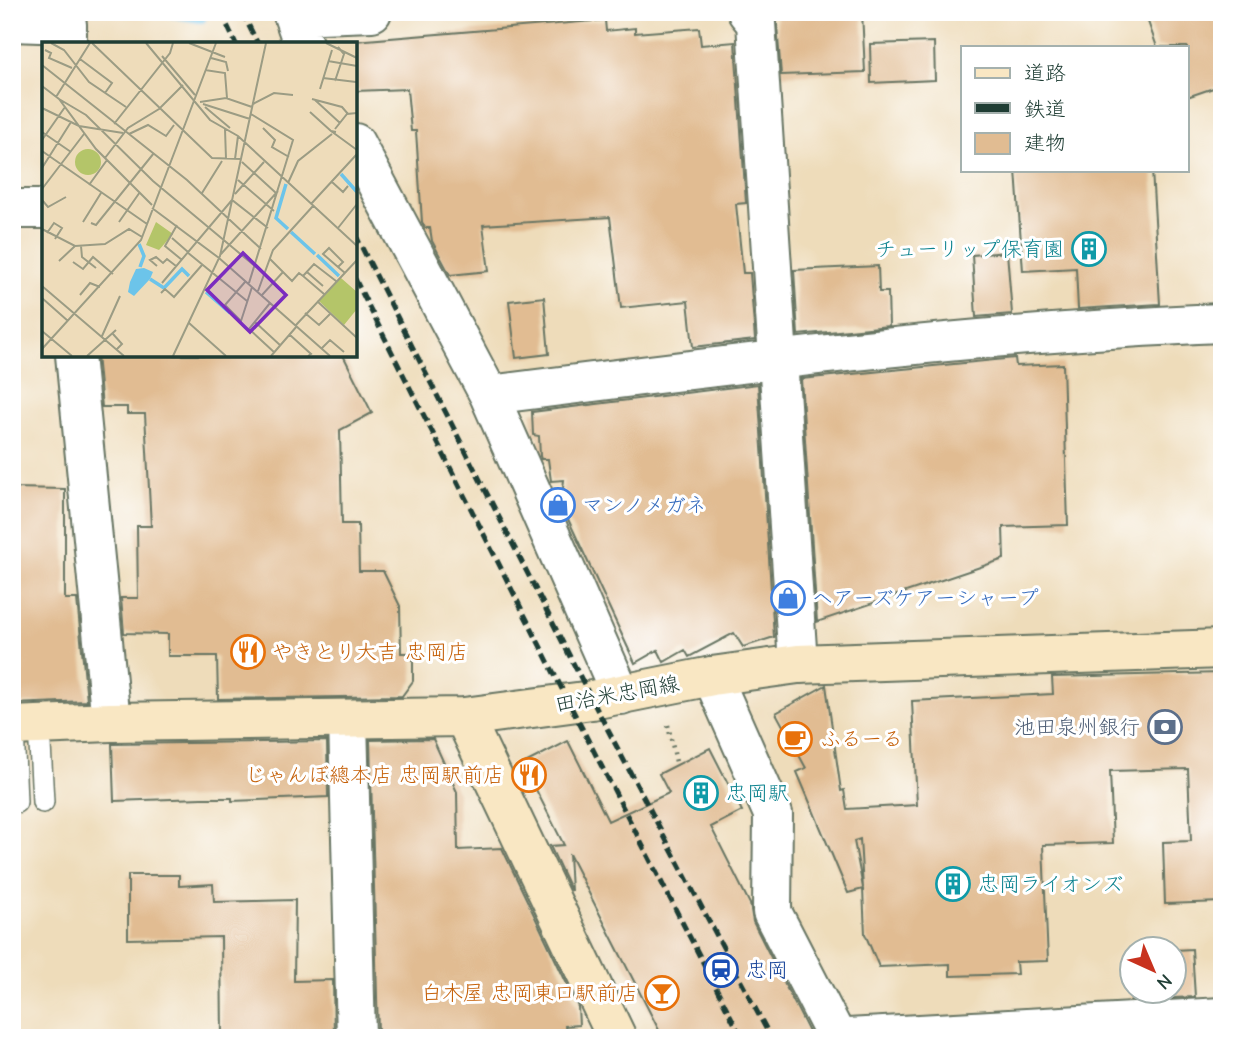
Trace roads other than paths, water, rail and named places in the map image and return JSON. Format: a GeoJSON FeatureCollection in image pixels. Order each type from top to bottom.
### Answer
{"type":"FeatureCollection","features":[{"type":"Feature","properties":{"kind":"main road","name":"田治米忠岡線"},"geometry":{"type":"LineString","coordinates":[[22,726],[111,722],[464,718],[621,695],[712,676],[798,664],[1222,649]]}},
{"type":"Feature","properties":{"kind":"main road"},"geometry":{"type":"LineString","coordinates":[[464,718],[617,1038]]}},
{"type":"Feature","properties":{"kind":"street"},"geometry":{"type":"LineString","coordinates":[[302,42],[293,15],[372,12]]}},
{"type":"Feature","properties":{"kind":"street"},"geometry":{"type":"LineString","coordinates":[[747,12],[756,23],[798,664]]}},
{"type":"Feature","properties":{"kind":"street"},"geometry":{"type":"LineString","coordinates":[[12,22],[67,23],[67,42]]}},
{"type":"Feature","properties":{"kind":"street"},"geometry":{"type":"LineString","coordinates":[[357,147],[489,396],[621,695]]}},
{"type":"Feature","properties":{"kind":"street"},"geometry":{"type":"LineString","coordinates":[[12,209],[42,209]]}},
{"type":"Feature","properties":{"kind":"street"},"geometry":{"type":"LineString","coordinates":[[489,396],[777,358],[1140,326],[1222,323]]}},
{"type":"Feature","properties":{"kind":"street"},"geometry":{"type":"LineString","coordinates":[[75,357],[111,722]]}},
{"type":"Feature","properties":{"kind":"street"},"geometry":{"type":"LineString","coordinates":[[712,676],[773,814],[772,912],[837,1038]]}},
{"type":"Feature","properties":{"kind":"street"},"geometry":{"type":"LineString","coordinates":[[348,719],[356,1038]]}},
{"type":"Feature","properties":{"kind":"street"},"geometry":{"type":"LineString","coordinates":[[848,1038],[1222,1017]]}},
{"type":"Feature","properties":{"kind":"lane"},"geometry":{"type":"LineString","coordinates":[[22,726],[43,802]]}},
{"type":"Feature","properties":{"kind":"lane"},"geometry":{"type":"LineString","coordinates":[[16,802],[22,726]]}},
{"type":"Feature","properties":{"kind":"waterway"},"geometry":{"type":"LineString","coordinates":[[171,12],[201,17]]}},
{"type":"Feature","properties":{"kind":"railway"},"geometry":{"type":"LineString","coordinates":[[221,12],[235,42]]}},
{"type":"Feature","properties":{"kind":"railway"},"geometry":{"type":"LineString","coordinates":[[242,12],[257,42]]}},
{"type":"Feature","properties":{"kind":"railway"},"geometry":{"type":"LineString","coordinates":[[357,238],[592,700],[771,1038]]}},
{"type":"Feature","properties":{"kind":"railway"},"geometry":{"type":"LineString","coordinates":[[357,283],[742,1038]]}},
{"type":"Feature","properties":{"kind":"place","name":"チューリップ保育園"},"geometry":{"type":"Point","coordinates":[1089,249]}},
{"type":"Feature","properties":{"kind":"place","name":"マンノメガネ"},"geometry":{"type":"Point","coordinates":[558,505]}},
{"type":"Feature","properties":{"kind":"place","name":"ヘアーズケアーシャープ"},"geometry":{"type":"Point","coordinates":[788,598]}},
{"type":"Feature","properties":{"kind":"place","name":"やきとり大吉 忠岡店"},"geometry":{"type":"Point","coordinates":[248,652]}},
{"type":"Feature","properties":{"kind":"place","name":"池田泉州銀行"},"geometry":{"type":"Point","coordinates":[1165,727]}},
{"type":"Feature","properties":{"kind":"place","name":"ふるーる"},"geometry":{"type":"Point","coordinates":[795,739]}},
{"type":"Feature","properties":{"kind":"place","name":"じゃんぼ總本店 忠岡駅前店"},"geometry":{"type":"Point","coordinates":[529,775]}},
{"type":"Feature","properties":{"kind":"place","name":"忠岡駅"},"geometry":{"type":"Point","coordinates":[701,793]}},
{"type":"Feature","properties":{"kind":"place","name":"忠岡ライオンズ"},"geometry":{"type":"Point","coordinates":[953,884]}},
{"type":"Feature","properties":{"kind":"place","name":"忠岡"},"geometry":{"type":"Point","coordinates":[721,970]}},
{"type":"Feature","properties":{"kind":"place","name":"白木屋 忠岡東口駅前店"},"geometry":{"type":"Point","coordinates":[662,993]}}]}
